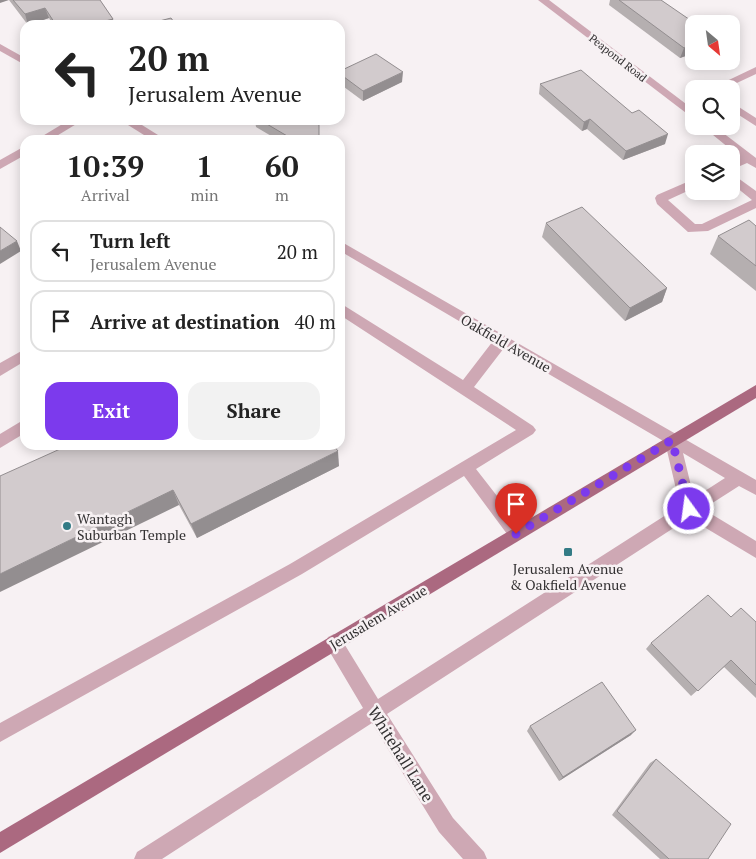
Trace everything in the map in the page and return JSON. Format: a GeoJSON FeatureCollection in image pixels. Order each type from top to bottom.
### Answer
{"type":"FeatureCollection","features":[{"type":"Feature","properties":{"kind":"main road","name":"Jerusalem Avenue"},"geometry":{"type":"LineString","coordinates":[[0,843],[756,391]]}},
{"type":"Feature","properties":{"kind":"street","name":"Peapond Road"},"geometry":{"type":"LineString","coordinates":[[543,0],[685,109]]}},
{"type":"Feature","properties":{"kind":"street"},"geometry":{"type":"LineString","coordinates":[[0,47],[20,59]]}},
{"type":"Feature","properties":{"kind":"street"},"geometry":{"type":"LineString","coordinates":[[734,80],[756,70]]}},
{"type":"Feature","properties":{"kind":"street"},"geometry":{"type":"LineString","coordinates":[[679,105],[685,102]]}},
{"type":"Feature","properties":{"kind":"street"},"geometry":{"type":"LineString","coordinates":[[740,111],[756,123]]}},
{"type":"Feature","properties":{"kind":"street"},"geometry":{"type":"LineString","coordinates":[[51,135],[68,125]]}},
{"type":"Feature","properties":{"kind":"street"},"geometry":{"type":"LineString","coordinates":[[134,125],[152,135]]}},
{"type":"Feature","properties":{"kind":"street"},"geometry":{"type":"LineString","coordinates":[[719,135],[752,161]]}},
{"type":"Feature","properties":{"kind":"street"},"geometry":{"type":"LineString","coordinates":[[0,165],[20,153]]}},
{"type":"Feature","properties":{"kind":"street"},"geometry":{"type":"LineString","coordinates":[[740,185],[756,197]]}},
{"type":"Feature","properties":{"kind":"street"},"geometry":{"type":"LineString","coordinates":[[685,187],[661,198],[663,204],[692,229],[704,228],[756,203]]}},
{"type":"Feature","properties":{"kind":"street","name":"Oakfield Avenue"},"geometry":{"type":"LineString","coordinates":[[345,248],[756,488]]}},
{"type":"Feature","properties":{"kind":"street"},"geometry":{"type":"LineString","coordinates":[[0,734],[296,569],[528,430],[345,311]]}},
{"type":"Feature","properties":{"kind":"street"},"geometry":{"type":"LineString","coordinates":[[464,388],[502,340]]}},
{"type":"Feature","properties":{"kind":"street"},"geometry":{"type":"LineString","coordinates":[[0,370],[20,357]]}},
{"type":"Feature","properties":{"kind":"street"},"geometry":{"type":"LineString","coordinates":[[0,442],[20,428]]}},
{"type":"Feature","properties":{"kind":"street"},"geometry":{"type":"LineString","coordinates":[[672,440],[689,509],[756,550]]}},
{"type":"Feature","properties":{"kind":"street"},"geometry":{"type":"LineString","coordinates":[[466,467],[516,534]]}},
{"type":"Feature","properties":{"kind":"street"},"geometry":{"type":"LineString","coordinates":[[144,859],[738,478]]}},
{"type":"Feature","properties":{"kind":"street","name":"Whitehall Lane"},"geometry":{"type":"LineString","coordinates":[[334,643],[446,824],[477,859]]}},
{"type":"Feature","properties":{"kind":"building"},"geometry":{"type":"Polygon","coordinates":[[[13,0],[100,0],[113,19],[53,20],[45,8],[25,14],[13,0]]]}},
{"type":"Feature","properties":{"kind":"building"},"geometry":{"type":"Polygon","coordinates":[[[619,0],[661,0],[685,16],[684,48],[619,0]]]}},
{"type":"Feature","properties":{"kind":"building"},"geometry":{"type":"Polygon","coordinates":[[[376,54],[403,72],[363,91],[345,78],[345,69],[376,54]]]}},
{"type":"Feature","properties":{"kind":"building"},"geometry":{"type":"Polygon","coordinates":[[[581,70],[632,113],[639,110],[668,134],[626,151],[590,119],[584,122],[540,84],[581,70]]]}},
{"type":"Feature","properties":{"kind":"building"},"geometry":{"type":"Polygon","coordinates":[[[268,125],[319,125],[319,135],[286,135],[268,125]]]}},
{"type":"Feature","properties":{"kind":"building"},"geometry":{"type":"Polygon","coordinates":[[[582,207],[667,288],[630,308],[546,223],[582,207]]]}},
{"type":"Feature","properties":{"kind":"building"},"geometry":{"type":"Polygon","coordinates":[[[749,220],[756,226],[756,266],[718,236],[749,220]]]}},
{"type":"Feature","properties":{"kind":"building"},"geometry":{"type":"Polygon","coordinates":[[[0,227],[17,241],[0,251],[0,227]]]}},
{"type":"Feature","properties":{"kind":"building","name":"Wantagh Suburban Temple"},"geometry":{"type":"Polygon","coordinates":[[[58,450],[338,451],[191,524],[173,490],[0,574],[0,476],[58,450]]]}},
{"type":"Feature","properties":{"kind":"building"},"geometry":{"type":"Polygon","coordinates":[[[708,595],[731,617],[741,608],[756,622],[756,685],[731,660],[698,691],[651,643],[708,595]]]}},
{"type":"Feature","properties":{"kind":"building"},"geometry":{"type":"Polygon","coordinates":[[[602,682],[636,730],[563,777],[530,726],[602,682]]]}},
{"type":"Feature","properties":{"kind":"building"},"geometry":{"type":"Polygon","coordinates":[[[656,759],[731,824],[708,859],[669,859],[617,811],[656,759]]]}},
{"type":"Feature","properties":{"kind":"place","name":"Wantagh Suburban Temple"},"geometry":{"type":"Point","coordinates":[67,526]}},
{"type":"Feature","properties":{"kind":"place","name":"Jerusalem Avenue & Oakfield Avenue"},"geometry":{"type":"Point","coordinates":[568,552]}},
{"type":"Feature","properties":{"kind":"route"},"geometry":{"type":"LineString","coordinates":[[516,534],[672,440],[689,509]]}}]}
